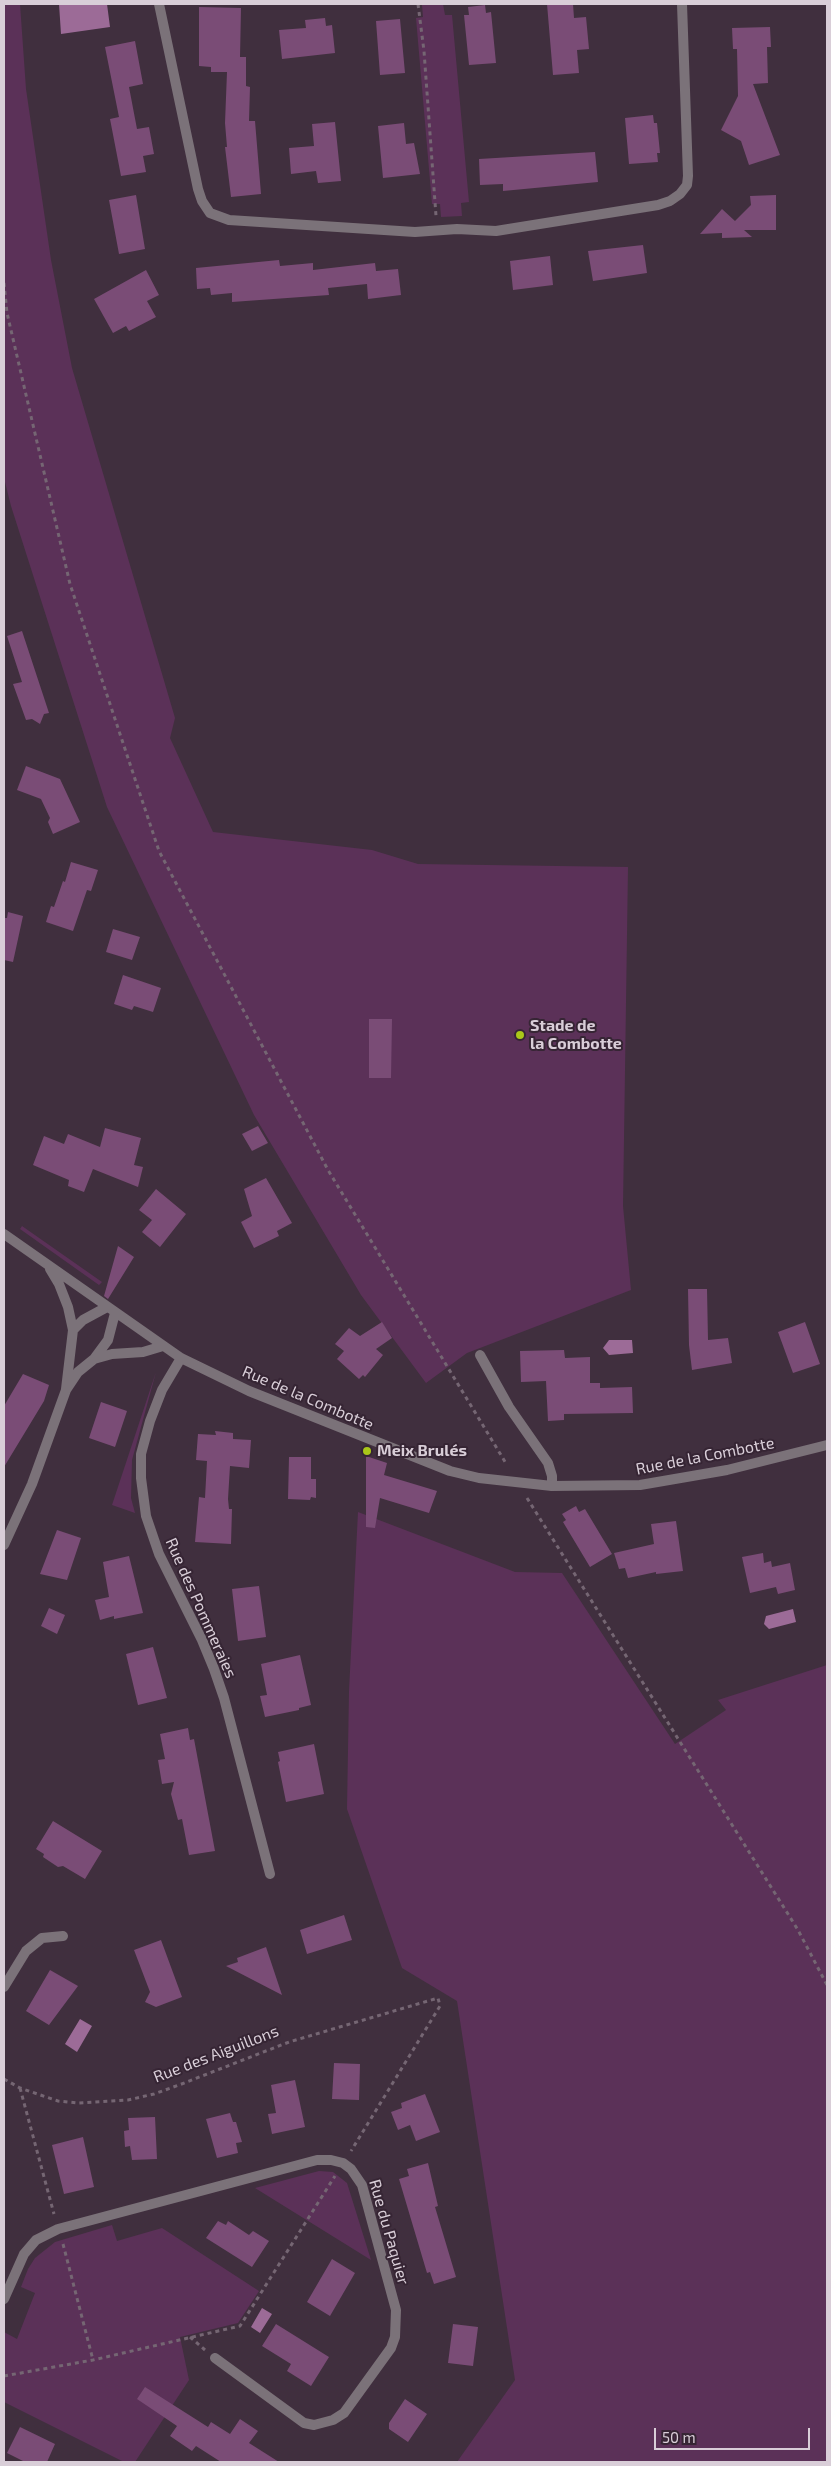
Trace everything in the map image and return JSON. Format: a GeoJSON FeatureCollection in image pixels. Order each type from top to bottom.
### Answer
{"type":"FeatureCollection","features":[{"type":"Feature","properties":{"kind":"street"},"geometry":{"type":"LineString","coordinates":[[159,4],[198,189],[202,201],[210,213],[229,220],[414,232],[437,230],[496,231],[658,205],[670,201],[680,194],[687,185],[688,176],[682,4]]}},
{"type":"Feature","properties":{"kind":"street","name":"Rue de la Combotte"},"geometry":{"type":"LineString","coordinates":[[4,1234],[180,1358],[249,1391],[424,1461],[479,1478],[552,1486],[632,1486],[743,1466],[827,1445]]}},
{"type":"Feature","properties":{"kind":"street"},"geometry":{"type":"LineString","coordinates":[[4,1545],[32,1484],[66,1390],[73,1330],[68,1307],[59,1284],[48,1265]]}},
{"type":"Feature","properties":{"kind":"street"},"geometry":{"type":"LineString","coordinates":[[66,1390],[78,1372],[94,1359],[108,1340],[111,1310],[83,1320],[73,1330]]}},
{"type":"Feature","properties":{"kind":"street"},"geometry":{"type":"LineString","coordinates":[[94,1359],[112,1354],[143,1352],[163,1346]]}},
{"type":"Feature","properties":{"kind":"street"},"geometry":{"type":"LineString","coordinates":[[480,1355],[509,1407],[548,1464],[552,1476],[552,1486]]}},
{"type":"Feature","properties":{"kind":"street","name":"Rue des Pommeraies"},"geometry":{"type":"LineString","coordinates":[[180,1358],[162,1390],[150,1421],[142,1454],[141,1478],[146,1516],[160,1554],[214,1669],[224,1698],[270,1874]]}},
{"type":"Feature","properties":{"kind":"street"},"geometry":{"type":"LineString","coordinates":[[4,1987],[26,1951],[42,1938],[64,1936]]}},
{"type":"Feature","properties":{"kind":"street"},"geometry":{"type":"LineString","coordinates":[[4,2299],[24,2254],[36,2240],[58,2228],[317,2160],[331,2160],[343,2163]]}},
{"type":"Feature","properties":{"kind":"street","name":"Rue du Paquier"},"geometry":{"type":"LineString","coordinates":[[215,2358],[304,2423],[314,2425],[333,2420],[344,2413],[391,2348],[395,2337],[396,2310],[362,2186],[351,2169],[343,2163]]}},
{"type":"Feature","properties":{"kind":"path"},"geometry":{"type":"LineString","coordinates":[[418,4],[425,60],[437,230]]}},
{"type":"Feature","properties":{"kind":"path"},"geometry":{"type":"LineString","coordinates":[[4,283],[7,313],[70,584],[159,851],[328,1170],[518,1483],[798,1930],[827,1985]]}},
{"type":"Feature","properties":{"kind":"path","name":"Rue des Aiguillons"},"geometry":{"type":"LineString","coordinates":[[4,2079],[20,2088],[58,2102],[78,2103],[128,2100],[179,2086],[289,2042],[438,1998],[440,2006],[343,2163]]}},
{"type":"Feature","properties":{"kind":"path"},"geometry":{"type":"LineString","coordinates":[[4,2376],[93,2360],[240,2326],[343,2163]]}},
{"type":"Feature","properties":{"kind":"shaded area"},"geometry":{"type":"Polygon","coordinates":[[[4,4],[20,4],[26,89],[51,260],[72,368],[175,718],[170,738],[213,832],[372,850],[418,864],[628,867],[623,1206],[631,1290],[467,1353],[426,1383],[361,1295],[254,1115],[107,807],[11,506],[4,478],[4,4]]]}},
{"type":"Feature","properties":{"kind":"shaded area"},"geometry":{"type":"Polygon","coordinates":[[[59,4],[107,4],[110,27],[61,34],[59,4]]]}},
{"type":"Feature","properties":{"kind":"shaded area"},"geometry":{"type":"Polygon","coordinates":[[[443,4],[445,15],[452,15],[469,202],[461,203],[462,216],[441,217],[440,204],[432,204],[416,18],[423,17],[422,5],[443,4]]]}},
{"type":"Feature","properties":{"kind":"shaded area"},"geometry":{"type":"Polygon","coordinates":[[[22,1226],[102,1282],[99,1285],[20,1229],[22,1226]]]}},
{"type":"Feature","properties":{"kind":"shaded area"},"geometry":{"type":"Polygon","coordinates":[[[609,1340],[632,1340],[633,1353],[609,1355],[603,1348],[609,1340]]]}},
{"type":"Feature","properties":{"kind":"shaded area"},"geometry":{"type":"Polygon","coordinates":[[[156,1372],[132,1460],[131,1498],[135,1513],[112,1505],[156,1372]]]}},
{"type":"Feature","properties":{"kind":"shaded area"},"geometry":{"type":"Polygon","coordinates":[[[358,1512],[515,1572],[562,1573],[675,1744],[726,1710],[718,1700],[827,1665],[827,2462],[457,2462],[515,2380],[457,2001],[402,1968],[347,1809],[349,1691],[358,1512]]]}},
{"type":"Feature","properties":{"kind":"shaded area"},"geometry":{"type":"Polygon","coordinates":[[[793,1609],[796,1622],[769,1629],[764,1624],[766,1616],[793,1609]]]}},
{"type":"Feature","properties":{"kind":"shaded area"},"geometry":{"type":"Polygon","coordinates":[[[80,2019],[92,2026],[77,2052],[65,2044],[80,2019]]]}},
{"type":"Feature","properties":{"kind":"shaded area"},"geometry":{"type":"Polygon","coordinates":[[[319,2171],[333,2172],[347,2183],[371,2260],[255,2188],[319,2171]]]}},
{"type":"Feature","properties":{"kind":"shaded area"},"geometry":{"type":"Polygon","coordinates":[[[112,2225],[117,2241],[162,2228],[259,2291],[238,2323],[180,2337],[189,2380],[135,2462],[124,2462],[4,2402],[4,2332],[17,2339],[35,2293],[21,2287],[28,2269],[35,2258],[55,2242],[112,2225]]]}},
{"type":"Feature","properties":{"kind":"shaded area"},"geometry":{"type":"Polygon","coordinates":[[[262,2308],[272,2314],[260,2333],[251,2327],[262,2308]]]}},
{"type":"Feature","properties":{"kind":"building"},"geometry":{"type":"Polygon","coordinates":[[[547,4],[573,4],[574,18],[586,17],[589,49],[577,50],[579,73],[553,75],[547,4]]]}},
{"type":"Feature","properties":{"kind":"building"},"geometry":{"type":"Polygon","coordinates":[[[485,5],[486,13],[491,12],[496,63],[469,65],[464,15],[469,15],[468,7],[485,5]]]}},
{"type":"Feature","properties":{"kind":"building"},"geometry":{"type":"Polygon","coordinates":[[[199,7],[241,8],[240,57],[246,57],[246,86],[250,87],[249,121],[255,121],[261,194],[231,197],[225,147],[227,147],[225,123],[227,72],[211,72],[211,67],[199,66],[199,7]]]}},
{"type":"Feature","properties":{"kind":"building"},"geometry":{"type":"Polygon","coordinates":[[[325,18],[326,26],[332,25],[335,53],[282,59],[279,30],[306,28],[305,20],[325,18]]]}},
{"type":"Feature","properties":{"kind":"building"},"geometry":{"type":"Polygon","coordinates":[[[400,19],[405,73],[380,75],[376,21],[400,19]]]}},
{"type":"Feature","properties":{"kind":"building"},"geometry":{"type":"Polygon","coordinates":[[[770,27],[771,47],[767,47],[768,83],[753,84],[780,155],[749,165],[741,141],[721,130],[738,96],[737,49],[733,49],[732,28],[770,27]]]}},
{"type":"Feature","properties":{"kind":"building"},"geometry":{"type":"Polygon","coordinates":[[[135,41],[143,84],[129,87],[137,129],[149,127],[154,154],[143,156],[146,172],[121,176],[110,119],[119,117],[105,47],[135,41]]]}},
{"type":"Feature","properties":{"kind":"building"},"geometry":{"type":"Polygon","coordinates":[[[653,115],[654,123],[657,123],[660,153],[657,153],[658,162],[629,164],[625,118],[653,115]]]}},
{"type":"Feature","properties":{"kind":"building"},"geometry":{"type":"Polygon","coordinates":[[[335,122],[341,181],[318,183],[316,171],[291,174],[289,148],[314,146],[312,124],[335,122]]]}},
{"type":"Feature","properties":{"kind":"building"},"geometry":{"type":"Polygon","coordinates":[[[404,123],[406,144],[414,143],[420,174],[383,178],[378,126],[404,123]]]}},
{"type":"Feature","properties":{"kind":"building"},"geometry":{"type":"Polygon","coordinates":[[[595,152],[598,182],[503,191],[503,184],[480,185],[479,159],[595,152]]]}},
{"type":"Feature","properties":{"kind":"building"},"geometry":{"type":"Polygon","coordinates":[[[136,195],[145,249],[119,254],[109,200],[136,195]]]}},
{"type":"Feature","properties":{"kind":"building"},"geometry":{"type":"Polygon","coordinates":[[[776,195],[776,230],[744,230],[752,237],[722,238],[722,233],[700,234],[722,209],[735,221],[751,205],[750,196],[776,195]]]}},
{"type":"Feature","properties":{"kind":"building"},"geometry":{"type":"Polygon","coordinates":[[[643,245],[647,273],[593,281],[588,251],[643,245]]]}},
{"type":"Feature","properties":{"kind":"building"},"geometry":{"type":"Polygon","coordinates":[[[550,256],[553,285],[513,290],[510,261],[550,256]]]}},
{"type":"Feature","properties":{"kind":"building"},"geometry":{"type":"Polygon","coordinates":[[[279,260],[280,266],[313,263],[313,270],[375,263],[376,271],[398,269],[401,295],[368,299],[367,284],[328,288],[329,295],[232,302],[232,293],[211,295],[210,288],[197,289],[196,268],[279,260]]]}},
{"type":"Feature","properties":{"kind":"building"},"geometry":{"type":"Polygon","coordinates":[[[146,270],[159,295],[147,301],[156,317],[129,331],[126,326],[113,333],[94,299],[146,270]]]}},
{"type":"Feature","properties":{"kind":"building"},"geometry":{"type":"Polygon","coordinates":[[[22,631],[49,713],[44,714],[40,724],[32,719],[26,720],[13,684],[22,682],[7,636],[22,631]]]}},
{"type":"Feature","properties":{"kind":"building"},"geometry":{"type":"Polygon","coordinates":[[[26,766],[60,779],[80,822],[53,834],[48,822],[50,818],[41,799],[17,790],[26,766]]]}},
{"type":"Feature","properties":{"kind":"building"},"geometry":{"type":"Polygon","coordinates":[[[71,862],[98,870],[91,891],[87,890],[73,931],[46,922],[51,906],[54,907],[63,881],[65,882],[71,862]]]}},
{"type":"Feature","properties":{"kind":"building"},"geometry":{"type":"Polygon","coordinates":[[[8,912],[23,916],[13,962],[4,960],[4,918],[7,918],[8,912]]]}},
{"type":"Feature","properties":{"kind":"building"},"geometry":{"type":"Polygon","coordinates":[[[113,929],[140,937],[132,960],[106,952],[113,929]]]}},
{"type":"Feature","properties":{"kind":"building"},"geometry":{"type":"Polygon","coordinates":[[[123,975],[161,988],[153,1012],[134,1006],[132,1010],[114,1004],[123,975]]]}},
{"type":"Feature","properties":{"kind":"building"},"geometry":{"type":"Polygon","coordinates":[[[369,1019],[392,1019],[391,1078],[369,1078],[369,1019]]]}},
{"type":"Feature","properties":{"kind":"building"},"geometry":{"type":"Polygon","coordinates":[[[258,1126],[268,1143],[252,1151],[242,1134],[258,1126]]]}},
{"type":"Feature","properties":{"kind":"building"},"geometry":{"type":"Polygon","coordinates":[[[105,1128],[141,1138],[134,1165],[143,1167],[138,1187],[93,1169],[84,1192],[68,1186],[69,1180],[33,1165],[44,1136],[64,1144],[68,1134],[100,1147],[105,1128]]]}},
{"type":"Feature","properties":{"kind":"building"},"geometry":{"type":"Polygon","coordinates":[[[266,1178],[292,1223],[277,1231],[279,1236],[254,1248],[241,1222],[252,1216],[244,1189],[266,1178]]]}},
{"type":"Feature","properties":{"kind":"building"},"geometry":{"type":"Polygon","coordinates":[[[156,1189],[186,1214],[160,1247],[142,1232],[152,1220],[139,1210],[156,1189]]]}},
{"type":"Feature","properties":{"kind":"building"},"geometry":{"type":"Polygon","coordinates":[[[118,1246],[134,1257],[108,1299],[104,1296],[118,1246]]]}},
{"type":"Feature","properties":{"kind":"building"},"geometry":{"type":"Polygon","coordinates":[[[688,1289],[707,1289],[708,1340],[728,1338],[732,1363],[692,1370],[689,1345],[688,1289]]]}},
{"type":"Feature","properties":{"kind":"building"},"geometry":{"type":"Polygon","coordinates":[[[382,1322],[392,1338],[376,1349],[383,1355],[365,1377],[363,1375],[359,1379],[337,1359],[344,1351],[335,1344],[349,1328],[360,1336],[382,1322]]]}},
{"type":"Feature","properties":{"kind":"building"},"geometry":{"type":"Polygon","coordinates":[[[805,1322],[820,1364],[793,1373],[778,1332],[805,1322]]]}},
{"type":"Feature","properties":{"kind":"building"},"geometry":{"type":"Polygon","coordinates":[[[564,1350],[565,1358],[590,1357],[590,1383],[600,1383],[600,1388],[632,1387],[633,1413],[564,1414],[564,1420],[548,1421],[546,1381],[521,1382],[520,1351],[564,1350]]]}},
{"type":"Feature","properties":{"kind":"building"},"geometry":{"type":"Polygon","coordinates":[[[23,1374],[49,1385],[44,1401],[4,1467],[4,1406],[23,1374]]]}},
{"type":"Feature","properties":{"kind":"building"},"geometry":{"type":"Polygon","coordinates":[[[101,1402],[127,1411],[115,1447],[89,1438],[101,1402]]]}},
{"type":"Feature","properties":{"kind":"building"},"geometry":{"type":"Polygon","coordinates":[[[215,1431],[233,1433],[233,1439],[251,1440],[249,1468],[230,1466],[228,1499],[229,1509],[232,1509],[231,1544],[195,1542],[199,1497],[205,1498],[207,1461],[196,1460],[198,1434],[216,1435],[215,1431]]]}},
{"type":"Feature","properties":{"kind":"building"},"geometry":{"type":"Polygon","coordinates":[[[366,1456],[387,1463],[384,1475],[437,1491],[429,1513],[380,1498],[375,1528],[366,1527],[366,1456]]]}},
{"type":"Feature","properties":{"kind":"building"},"geometry":{"type":"Polygon","coordinates":[[[289,1457],[311,1457],[311,1479],[316,1479],[316,1498],[311,1497],[310,1500],[288,1499],[289,1457]]]}},
{"type":"Feature","properties":{"kind":"building"},"geometry":{"type":"Polygon","coordinates":[[[576,1506],[579,1512],[585,1509],[612,1554],[590,1567],[563,1522],[566,1520],[562,1514],[576,1506]]]}},
{"type":"Feature","properties":{"kind":"building"},"geometry":{"type":"Polygon","coordinates":[[[676,1521],[683,1571],[656,1574],[656,1572],[628,1578],[625,1568],[619,1569],[614,1553],[654,1544],[651,1524],[676,1521]]]}},
{"type":"Feature","properties":{"kind":"building"},"geometry":{"type":"Polygon","coordinates":[[[57,1530],[81,1538],[67,1580],[40,1574],[57,1530]]]}},
{"type":"Feature","properties":{"kind":"building"},"geometry":{"type":"Polygon","coordinates":[[[763,1553],[764,1563],[771,1561],[772,1567],[790,1563],[795,1590],[778,1594],[776,1587],[750,1593],[742,1557],[763,1553]]]}},
{"type":"Feature","properties":{"kind":"building"},"geometry":{"type":"Polygon","coordinates":[[[129,1556],[143,1613],[114,1619],[114,1616],[100,1620],[95,1600],[109,1597],[103,1562],[129,1556]]]}},
{"type":"Feature","properties":{"kind":"building"},"geometry":{"type":"Polygon","coordinates":[[[259,1586],[266,1637],[238,1641],[232,1589],[259,1586]]]}},
{"type":"Feature","properties":{"kind":"building"},"geometry":{"type":"Polygon","coordinates":[[[49,1608],[65,1615],[57,1634],[41,1626],[49,1608]]]}},
{"type":"Feature","properties":{"kind":"building"},"geometry":{"type":"Polygon","coordinates":[[[153,1647],[167,1698],[138,1705],[126,1654],[153,1647]]]}},
{"type":"Feature","properties":{"kind":"building"},"geometry":{"type":"Polygon","coordinates":[[[300,1655],[311,1705],[299,1708],[299,1710],[265,1717],[260,1696],[267,1695],[261,1664],[300,1655]]]}},
{"type":"Feature","properties":{"kind":"building"},"geometry":{"type":"Polygon","coordinates":[[[188,1728],[190,1740],[194,1739],[215,1851],[189,1855],[182,1819],[178,1820],[171,1794],[174,1782],[162,1784],[158,1760],[165,1759],[160,1734],[188,1728]]]}},
{"type":"Feature","properties":{"kind":"building"},"geometry":{"type":"Polygon","coordinates":[[[314,1744],[324,1794],[286,1802],[278,1762],[280,1761],[278,1752],[314,1744]]]}},
{"type":"Feature","properties":{"kind":"building"},"geometry":{"type":"Polygon","coordinates":[[[53,1821],[102,1851],[85,1879],[63,1866],[58,1867],[43,1857],[44,1854],[36,1849],[53,1821]]]}},
{"type":"Feature","properties":{"kind":"building"},"geometry":{"type":"Polygon","coordinates":[[[344,1915],[352,1940],[307,1954],[300,1930],[344,1915]]]}},
{"type":"Feature","properties":{"kind":"building"},"geometry":{"type":"Polygon","coordinates":[[[161,1940],[182,1997],[156,2007],[145,2002],[150,1992],[134,1950],[161,1940]]]}},
{"type":"Feature","properties":{"kind":"building"},"geometry":{"type":"Polygon","coordinates":[[[266,1947],[282,1995],[226,1966],[238,1962],[237,1958],[266,1947]]]}},
{"type":"Feature","properties":{"kind":"building"},"geometry":{"type":"Polygon","coordinates":[[[50,1970],[78,1986],[49,2025],[26,2011],[50,1970]]]}},
{"type":"Feature","properties":{"kind":"building"},"geometry":{"type":"Polygon","coordinates":[[[334,2063],[360,2064],[359,2100],[332,2099],[334,2063]]]}},
{"type":"Feature","properties":{"kind":"building"},"geometry":{"type":"Polygon","coordinates":[[[295,2080],[305,2127],[272,2134],[268,2114],[276,2113],[271,2085],[295,2080]]]}},
{"type":"Feature","properties":{"kind":"building"},"geometry":{"type":"Polygon","coordinates":[[[425,2094],[440,2132],[416,2141],[410,2125],[398,2130],[391,2112],[402,2108],[401,2103],[425,2094]]]}},
{"type":"Feature","properties":{"kind":"building"},"geometry":{"type":"Polygon","coordinates":[[[230,2113],[233,2122],[236,2122],[242,2142],[236,2143],[238,2153],[217,2158],[206,2119],[230,2113]]]}},
{"type":"Feature","properties":{"kind":"building"},"geometry":{"type":"Polygon","coordinates":[[[155,2117],[157,2159],[132,2160],[130,2146],[125,2147],[124,2131],[129,2130],[128,2118],[155,2117]]]}},
{"type":"Feature","properties":{"kind":"building"},"geometry":{"type":"Polygon","coordinates":[[[83,2137],[94,2187],[64,2194],[52,2145],[83,2137]]]}},
{"type":"Feature","properties":{"kind":"building"},"geometry":{"type":"Polygon","coordinates":[[[428,2163],[438,2206],[435,2207],[456,2277],[434,2284],[430,2272],[427,2273],[399,2179],[409,2176],[407,2169],[428,2163]]]}},
{"type":"Feature","properties":{"kind":"building"},"geometry":{"type":"Polygon","coordinates":[[[218,2221],[226,2225],[228,2221],[249,2235],[253,2231],[269,2241],[252,2267],[206,2238],[218,2221]]]}},
{"type":"Feature","properties":{"kind":"building"},"geometry":{"type":"Polygon","coordinates":[[[332,2259],[355,2273],[330,2316],[307,2302],[332,2259]]]}},
{"type":"Feature","properties":{"kind":"building"},"geometry":{"type":"Polygon","coordinates":[[[276,2324],[329,2357],[311,2386],[287,2371],[291,2364],[262,2346],[276,2324]]]}},
{"type":"Feature","properties":{"kind":"building"},"geometry":{"type":"Polygon","coordinates":[[[453,2324],[478,2327],[473,2366],[448,2363],[453,2324]]]}},
{"type":"Feature","properties":{"kind":"building"},"geometry":{"type":"Polygon","coordinates":[[[145,2387],[208,2427],[211,2422],[230,2434],[240,2419],[258,2431],[249,2443],[279,2462],[221,2462],[196,2446],[192,2451],[170,2436],[177,2426],[137,2399],[145,2387]]]}},
{"type":"Feature","properties":{"kind":"building"},"geometry":{"type":"Polygon","coordinates":[[[405,2399],[427,2414],[408,2442],[389,2429],[389,2423],[405,2399]]]}},
{"type":"Feature","properties":{"kind":"building"},"geometry":{"type":"Polygon","coordinates":[[[20,2427],[55,2444],[47,2462],[25,2462],[7,2453],[20,2427]]]}},
{"type":"Feature","properties":{"kind":"place","name":"Stade de la Combotte"},"geometry":{"type":"Point","coordinates":[520,1035]}},
{"type":"Feature","properties":{"kind":"place","name":"Meix Brulés"},"geometry":{"type":"Point","coordinates":[367,1451]}}]}
